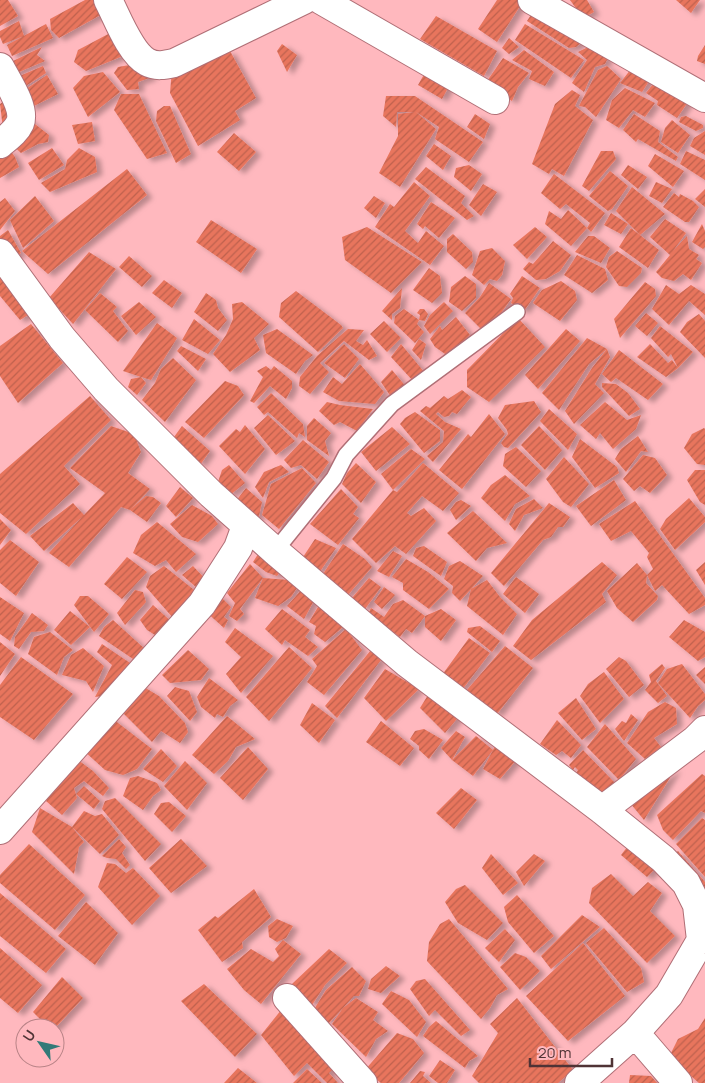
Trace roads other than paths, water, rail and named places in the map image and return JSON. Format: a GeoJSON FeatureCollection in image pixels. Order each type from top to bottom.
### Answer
{"type":"FeatureCollection","features":[{"type":"Feature","properties":{"kind":"street"},"geometry":{"type":"LineString","coordinates":[[108,0],[137,54],[148,63],[160,65],[174,63],[304,0]]}},
{"type":"Feature","properties":{"kind":"street"},"geometry":{"type":"LineString","coordinates":[[321,0],[495,100]]}},
{"type":"Feature","properties":{"kind":"street"},"geometry":{"type":"LineString","coordinates":[[532,0],[705,98]]}},
{"type":"Feature","properties":{"kind":"street"},"geometry":{"type":"LineString","coordinates":[[0,67],[20,106],[21,117],[20,124],[15,131],[0,144]]}},
{"type":"Feature","properties":{"kind":"street"},"geometry":{"type":"LineString","coordinates":[[0,253],[62,338],[106,389],[164,449],[246,526],[407,663],[602,810],[663,859],[686,883],[697,906],[703,938],[669,995],[591,1079]]}},
{"type":"Feature","properties":{"kind":"street"},"geometry":{"type":"LineString","coordinates":[[0,830],[202,604],[238,548],[246,526]]}},
{"type":"Feature","properties":{"kind":"street"},"geometry":{"type":"LineString","coordinates":[[602,810],[695,740],[705,730]]}},
{"type":"Feature","properties":{"kind":"street"},"geometry":{"type":"LineString","coordinates":[[288,998],[363,1083]]}},
{"type":"Feature","properties":{"kind":"street"},"geometry":{"type":"LineString","coordinates":[[635,1033],[678,1083]]}},
{"type":"Feature","properties":{"kind":"lane"},"geometry":{"type":"LineString","coordinates":[[275,551],[334,478],[346,454],[392,404],[517,312]]}}]}
